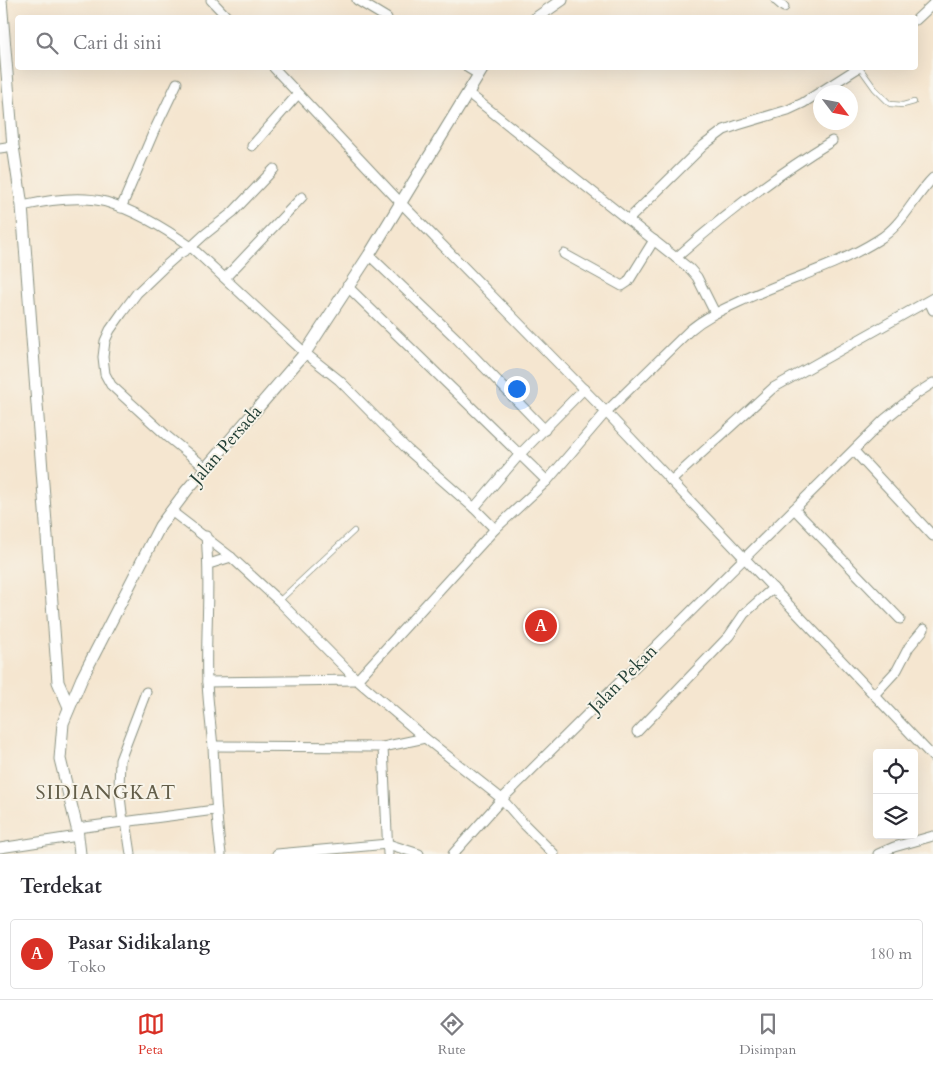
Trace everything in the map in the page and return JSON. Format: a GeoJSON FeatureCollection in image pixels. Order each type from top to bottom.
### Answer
{"type":"FeatureCollection","features":[{"type":"Feature","properties":{"kind":"street"},"geometry":{"type":"LineString","coordinates":[[1,0],[13,146],[22,206],[58,682],[69,707]]}},
{"type":"Feature","properties":{"kind":"street"},"geometry":{"type":"LineString","coordinates":[[211,0],[225,15]]}},
{"type":"Feature","properties":{"kind":"street"},"geometry":{"type":"LineString","coordinates":[[357,0],[381,15]]}},
{"type":"Feature","properties":{"kind":"street"},"geometry":{"type":"LineString","coordinates":[[540,15],[562,0]]}},
{"type":"Feature","properties":{"kind":"street"},"geometry":{"type":"LineString","coordinates":[[776,0],[784,7]]}},
{"type":"Feature","properties":{"kind":"street"},"geometry":{"type":"LineString","coordinates":[[918,18],[933,4]]}},
{"type":"Feature","properties":{"kind":"street"},"geometry":{"type":"LineString","coordinates":[[276,70],[400,202],[584,389],[933,757]]}},
{"type":"Feature","properties":{"kind":"street"},"geometry":{"type":"LineString","coordinates":[[628,220],[704,146],[724,130],[738,124],[788,110],[804,103],[856,70]]}},
{"type":"Feature","properties":{"kind":"street","name":"Jalan Persada"},"geometry":{"type":"LineString","coordinates":[[80,854],[77,832],[60,759],[63,723],[82,678],[160,526],[206,468],[305,353],[369,255],[481,71]]}},
{"type":"Feature","properties":{"kind":"street"},"geometry":{"type":"LineString","coordinates":[[121,208],[177,83]]}},
{"type":"Feature","properties":{"kind":"street"},"geometry":{"type":"LineString","coordinates":[[468,93],[690,269],[697,277],[715,313]]}},
{"type":"Feature","properties":{"kind":"street"},"geometry":{"type":"LineString","coordinates":[[252,146],[298,94]]}},
{"type":"Feature","properties":{"kind":"street"},"geometry":{"type":"LineString","coordinates":[[676,258],[704,232],[774,178],[832,141]]}},
{"type":"Feature","properties":{"kind":"street"},"geometry":{"type":"LineString","coordinates":[[0,148],[13,146]]}},
{"type":"Feature","properties":{"kind":"street"},"geometry":{"type":"LineString","coordinates":[[206,468],[172,441],[111,385],[105,374],[103,357],[105,341],[110,330],[137,293],[178,254],[191,247],[233,212],[274,169]]}},
{"type":"Feature","properties":{"kind":"street"},"geometry":{"type":"LineString","coordinates":[[207,682],[356,680],[495,529],[547,480],[606,412],[698,322],[750,297],[857,253],[880,239],[902,219],[918,194],[933,178]]}},
{"type":"Feature","properties":{"kind":"street"},"geometry":{"type":"LineString","coordinates":[[225,278],[302,197]]}},
{"type":"Feature","properties":{"kind":"street"},"geometry":{"type":"LineString","coordinates":[[22,206],[37,202],[70,199],[105,202],[171,233],[191,247],[305,353],[339,380],[408,450],[495,529]]}},
{"type":"Feature","properties":{"kind":"street"},"geometry":{"type":"LineString","coordinates":[[564,254],[622,286],[627,284],[654,240]]}},
{"type":"Feature","properties":{"kind":"street"},"geometry":{"type":"LineString","coordinates":[[369,255],[458,339],[545,430]]}},
{"type":"Feature","properties":{"kind":"street"},"geometry":{"type":"LineString","coordinates":[[347,286],[547,480]]}},
{"type":"Feature","properties":{"kind":"street"},"geometry":{"type":"LineString","coordinates":[[671,480],[773,388],[931,300],[933,310]]}},
{"type":"Feature","properties":{"kind":"street","name":"Jalan Pekan"},"geometry":{"type":"LineString","coordinates":[[453,854],[502,799],[885,419],[916,394],[933,384]]}},
{"type":"Feature","properties":{"kind":"street"},"geometry":{"type":"LineString","coordinates":[[474,508],[520,454],[584,389]]}},
{"type":"Feature","properties":{"kind":"street"},"geometry":{"type":"LineString","coordinates":[[854,450],[933,536]]}},
{"type":"Feature","properties":{"kind":"street"},"geometry":{"type":"LineString","coordinates":[[794,509],[900,619]]}},
{"type":"Feature","properties":{"kind":"street"},"geometry":{"type":"LineString","coordinates":[[171,510],[231,556],[279,601],[356,680],[502,799],[554,854]]}},
{"type":"Feature","properties":{"kind":"street"},"geometry":{"type":"LineString","coordinates":[[206,536],[209,564],[207,587],[207,682],[220,854]]}},
{"type":"Feature","properties":{"kind":"street"},"geometry":{"type":"LineString","coordinates":[[209,564],[231,556]]}},
{"type":"Feature","properties":{"kind":"street"},"geometry":{"type":"LineString","coordinates":[[637,732],[712,656],[744,614],[773,588]]}},
{"type":"Feature","properties":{"kind":"street"},"geometry":{"type":"LineString","coordinates":[[874,695],[897,670],[909,647],[924,629]]}},
{"type":"Feature","properties":{"kind":"street"},"geometry":{"type":"LineString","coordinates":[[58,682],[74,684],[82,678]]}},
{"type":"Feature","properties":{"kind":"street"},"geometry":{"type":"LineString","coordinates":[[131,854],[119,788],[120,760],[146,692]]}},
{"type":"Feature","properties":{"kind":"street"},"geometry":{"type":"LineString","coordinates":[[213,746],[383,747],[425,738]]}},
{"type":"Feature","properties":{"kind":"street"},"geometry":{"type":"LineString","coordinates":[[383,747],[388,854]]}},
{"type":"Feature","properties":{"kind":"street"},"geometry":{"type":"LineString","coordinates":[[0,848],[124,822],[216,810]]}},
{"type":"Feature","properties":{"kind":"street"},"geometry":{"type":"LineString","coordinates":[[878,854],[894,847],[933,836]]}},
{"type":"Feature","properties":{"kind":"street"},"geometry":{"type":"LineString","coordinates":[[277,854],[388,844],[419,854]]}},
{"type":"Feature","properties":{"kind":"lane"},"geometry":{"type":"LineString","coordinates":[[861,70],[875,89],[890,104],[903,105],[914,102]]}},
{"type":"Feature","properties":{"kind":"lane"},"geometry":{"type":"LineString","coordinates":[[279,601],[354,531]]}},
{"type":"Feature","properties":{"kind":"place","name":"Pasar Sidikalang"},"geometry":{"type":"Point","coordinates":[541,626]}},
{"type":"Feature","properties":{"kind":"district","name":"SIDIANGKAT"},"geometry":{"type":"Point","coordinates":[106,792]}}]}
